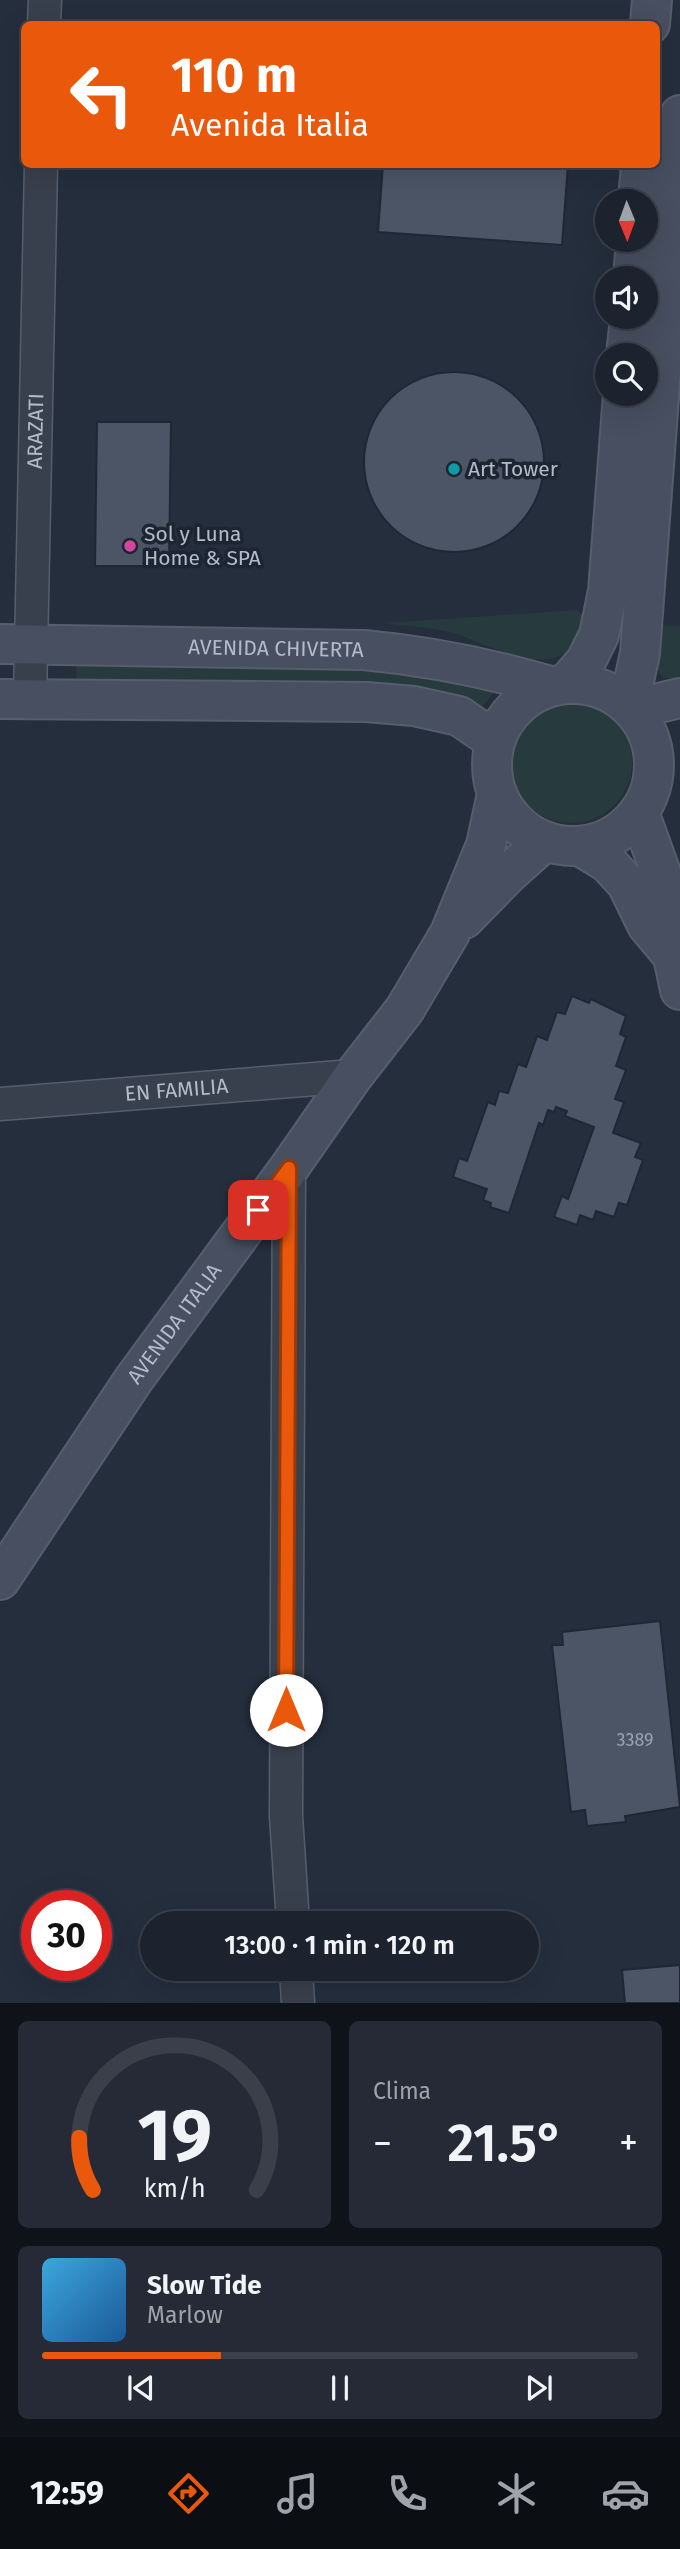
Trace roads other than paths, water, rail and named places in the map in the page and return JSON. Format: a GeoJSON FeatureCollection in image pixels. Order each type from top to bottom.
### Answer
{"type":"FeatureCollection","features":[{"type":"Feature","properties":{"kind":"street"},"geometry":{"type":"LineString","coordinates":[[44,21],[45,0]]}},
{"type":"Feature","properties":{"kind":"street"},"geometry":{"type":"LineString","coordinates":[[650,21],[652,0]]}},
{"type":"Feature","properties":{"kind":"street"},"geometry":{"type":"LineString","coordinates":[[632,707],[639,653],[666,229],[680,115]]}},
{"type":"Feature","properties":{"kind":"street","name":"ARAZATI"},"geometry":{"type":"LineString","coordinates":[[15,699],[41,168]]}},
{"type":"Feature","properties":{"kind":"street"},"geometry":{"type":"LineString","coordinates":[[639,189],[641,168]]}},
{"type":"Feature","properties":{"kind":"street"},"geometry":{"type":"LineString","coordinates":[[622,406],[608,591],[599,635],[586,661],[559,685],[526,698],[514,708],[494,740],[492,774],[497,794],[508,814],[525,830],[608,863],[626,884],[676,973]]}},
{"type":"Feature","properties":{"kind":"street","name":"AVENIDA CHIVERTA"},"geometry":{"type":"LineString","coordinates":[[16,644],[364,650],[423,656],[559,685]]}},
{"type":"Feature","properties":{"kind":"street"},"geometry":{"type":"LineString","coordinates":[[559,685],[606,692],[632,707],[646,729],[653,749],[667,761],[639,812],[623,829],[602,840],[562,843]]}},
{"type":"Feature","properties":{"kind":"street"},"geometry":{"type":"LineString","coordinates":[[632,707],[680,698]]}},
{"type":"Feature","properties":{"kind":"street"},"geometry":{"type":"LineString","coordinates":[[15,699],[366,702],[414,706],[459,716],[494,740]]}},
{"type":"Feature","properties":{"kind":"street","name":"AVENIDA ITALIA"},"geometry":{"type":"LineString","coordinates":[[0,1580],[134,1379],[353,1076],[405,1009],[450,933],[486,845],[497,794]]}},
{"type":"Feature","properties":{"kind":"street"},"geometry":{"type":"LineString","coordinates":[[639,812],[675,912],[676,973]]}},
{"type":"Feature","properties":{"kind":"street","name":"AVENIDA ITALIA"},"geometry":{"type":"LineString","coordinates":[[450,933],[509,873],[562,843]]}},
{"type":"Feature","properties":{"kind":"street","name":"EN FAMILIA"},"geometry":{"type":"LineString","coordinates":[[0,1104],[353,1076]]}},
{"type":"Feature","properties":{"kind":"street"},"geometry":{"type":"LineString","coordinates":[[289,1168],[286,1816],[292,1911]]}},
{"type":"Feature","properties":{"kind":"street"},"geometry":{"type":"LineString","coordinates":[[297,1981],[298,2003]]}},
{"type":"Feature","properties":{"kind":"place","name":"Art Tower"},"geometry":{"type":"Point","coordinates":[454,469]}},
{"type":"Feature","properties":{"kind":"place","name":"Sol y Luna Home & SPA"},"geometry":{"type":"Point","coordinates":[130,546]}}]}
